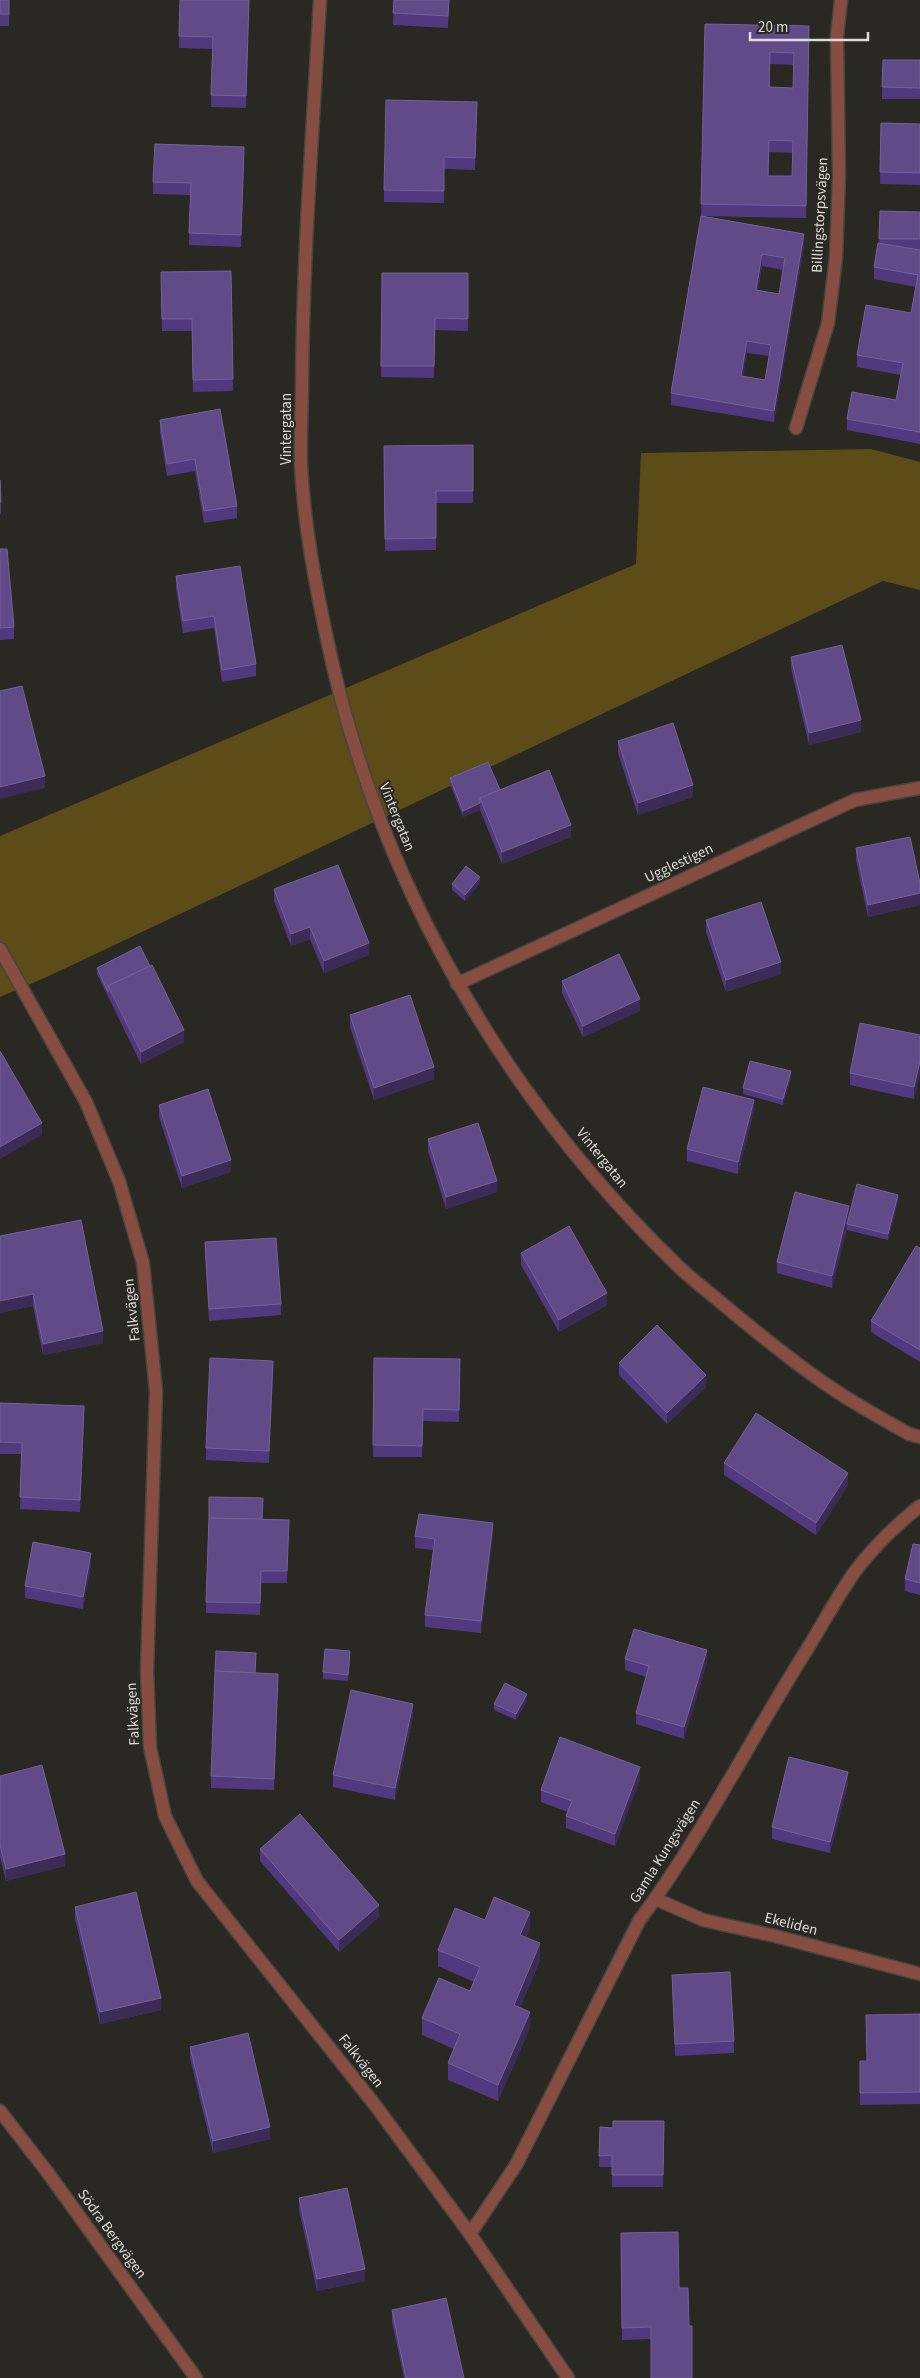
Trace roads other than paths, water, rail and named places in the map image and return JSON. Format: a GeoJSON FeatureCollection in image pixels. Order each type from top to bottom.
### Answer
{"type":"FeatureCollection","features":[{"type":"Feature","properties":{"kind":"street","name":"Vintergatan"},"geometry":{"type":"LineString","coordinates":[[320,0],[302,326],[302,468],[315,580],[335,676],[358,758],[377,814],[421,914],[457,984],[506,1063],[601,1186],[682,1270],[779,1349],[829,1386],[908,1434],[920,1437]]}},
{"type":"Feature","properties":{"kind":"street","name":"Billingstorpsvägen"},"geometry":{"type":"LineString","coordinates":[[796,428],[828,323],[836,257],[839,175],[837,36],[841,0]]}},
{"type":"Feature","properties":{"kind":"street","name":"Ugglestigen"},"geometry":{"type":"LineString","coordinates":[[457,984],[855,800],[920,788]]}},
{"type":"Feature","properties":{"kind":"street","name":"Falkvägen"},"geometry":{"type":"LineString","coordinates":[[0,949],[86,1102],[119,1181],[143,1263],[156,1391],[147,1670],[150,1747],[165,1816],[197,1881],[375,2105],[470,2234],[568,2378]]}},
{"type":"Feature","properties":{"kind":"street","name":"Gamla Kungsvägen"},"geometry":{"type":"LineString","coordinates":[[470,2234],[516,2165],[639,1921],[656,1898],[856,1570],[902,1520],[920,1506]]}},
{"type":"Feature","properties":{"kind":"street","name":"Ekeliden"},"geometry":{"type":"LineString","coordinates":[[656,1898],[703,1920],[776,1936],[920,1974]]}},
{"type":"Feature","properties":{"kind":"street","name":"Södra Bergvägen"},"geometry":{"type":"LineString","coordinates":[[0,2111],[48,2173],[196,2378]]}}]}
